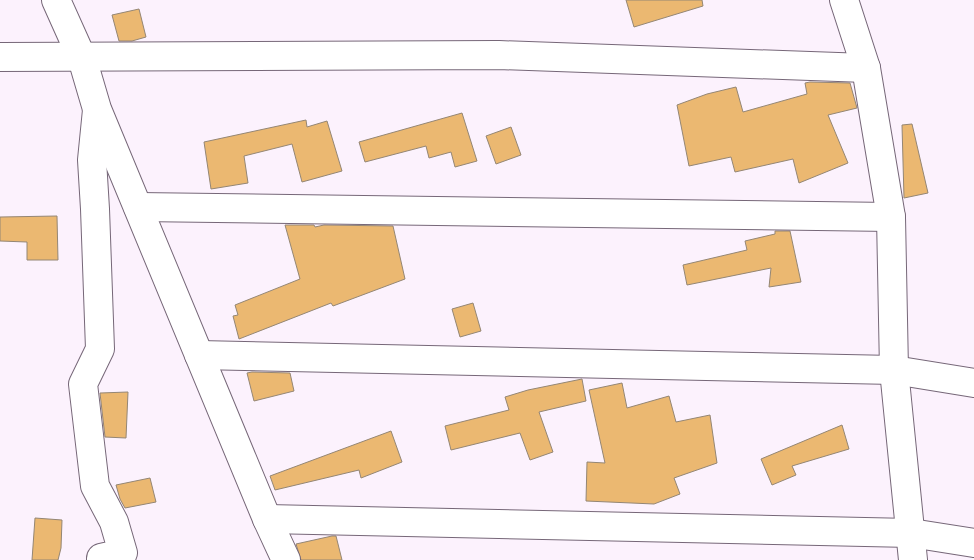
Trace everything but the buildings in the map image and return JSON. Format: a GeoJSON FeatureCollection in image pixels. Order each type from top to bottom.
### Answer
{"type":"FeatureCollection","features":[{"type":"Feature","properties":{"kind":"street"},"geometry":{"type":"LineString","coordinates":[[56,0],[82,58],[98,109],[138,207],[267,519],[286,560]]}},
{"type":"Feature","properties":{"kind":"street"},"geometry":{"type":"LineString","coordinates":[[844,0],[866,68],[891,217],[894,370],[913,560]]}},
{"type":"Feature","properties":{"kind":"street"},"geometry":{"type":"LineString","coordinates":[[0,57],[499,55],[866,68]]}},
{"type":"Feature","properties":{"kind":"street"},"geometry":{"type":"LineString","coordinates":[[98,109],[92,160],[100,349],[83,384],[95,486],[114,522],[123,552],[101,558],[101,560]]}},
{"type":"Feature","properties":{"kind":"street"},"geometry":{"type":"LineString","coordinates":[[138,207],[891,217]]}},
{"type":"Feature","properties":{"kind":"street"},"geometry":{"type":"LineString","coordinates":[[199,355],[894,370],[974,383]]}},
{"type":"Feature","properties":{"kind":"street"},"geometry":{"type":"LineString","coordinates":[[267,519],[911,533],[974,542]]}}]}
